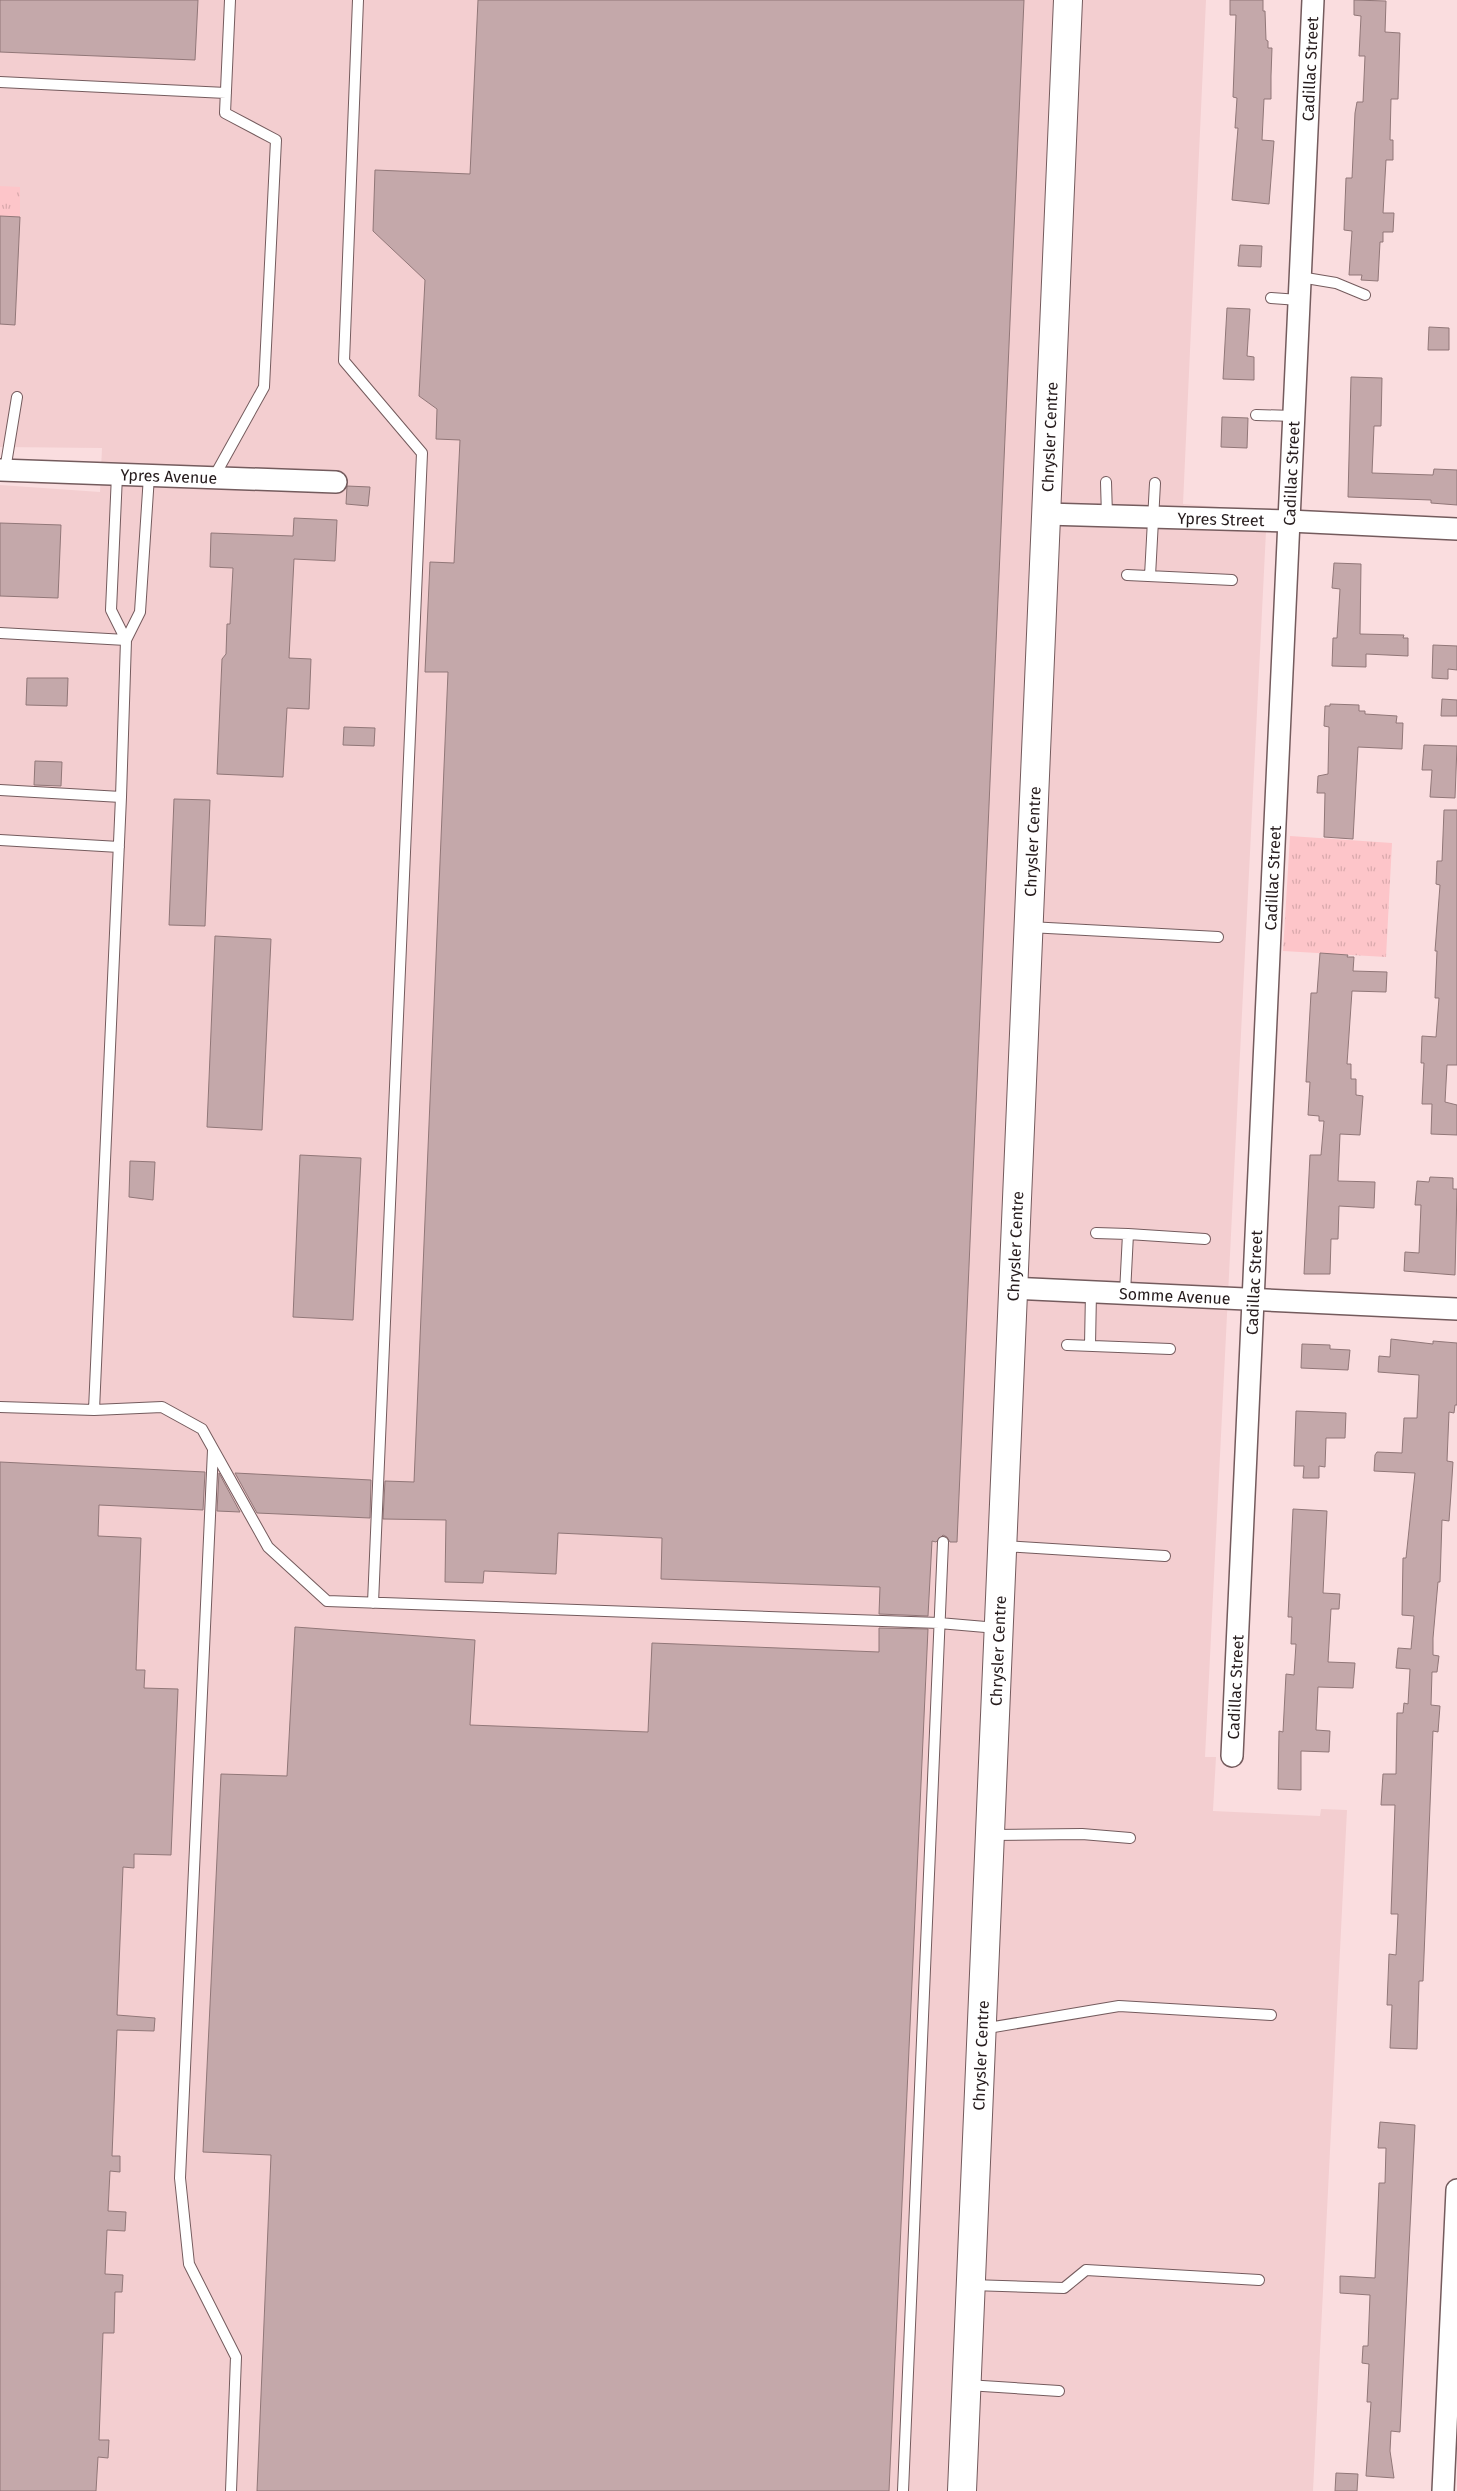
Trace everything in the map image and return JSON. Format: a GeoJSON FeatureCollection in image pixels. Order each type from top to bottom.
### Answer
{"type":"FeatureCollection","features":[{"type":"Feature","properties":{"kind":"street","name":"Chrysler Centre"},"geometry":{"type":"LineString","coordinates":[[962,2491],[1068,0]]}},
{"type":"Feature","properties":{"kind":"street","name":"Cadillac Street"},"geometry":{"type":"LineString","coordinates":[[1232,1756],[1313,0]]}},
{"type":"Feature","properties":{"kind":"street","name":"Ypres Avenue"},"geometry":{"type":"LineString","coordinates":[[3,470],[336,482]]}},
{"type":"Feature","properties":{"kind":"street","name":"Ypres Street"},"geometry":{"type":"LineString","coordinates":[[1046,514],[1289,521],[1457,529]]}},
{"type":"Feature","properties":{"kind":"street","name":"Somme Avenue"},"geometry":{"type":"LineString","coordinates":[[1013,1288],[1457,1308]]}},
{"type":"Feature","properties":{"kind":"street"},"geometry":{"type":"LineString","coordinates":[[1443,2491],[1457,2190]]}},
{"type":"Feature","properties":{"kind":"lane"},"geometry":{"type":"LineString","coordinates":[[214,478],[264,387],[276,140],[225,113],[230,0]]}},
{"type":"Feature","properties":{"kind":"lane"},"geometry":{"type":"LineString","coordinates":[[358,0],[344,361],[422,453],[372,1603]]}},
{"type":"Feature","properties":{"kind":"lane"},"geometry":{"type":"LineString","coordinates":[[0,82],[226,93]]}},
{"type":"Feature","properties":{"kind":"lane"},"geometry":{"type":"LineString","coordinates":[[1300,277],[1336,283],[1364,295]]}},
{"type":"Feature","properties":{"kind":"lane"},"geometry":{"type":"LineString","coordinates":[[1271,298],[1299,300]]}},
{"type":"Feature","properties":{"kind":"lane"},"geometry":{"type":"LineString","coordinates":[[3,470],[17,397]]}},
{"type":"Feature","properties":{"kind":"lane"},"geometry":{"type":"LineString","coordinates":[[1256,415],[1294,416]]}},
{"type":"Feature","properties":{"kind":"lane"},"geometry":{"type":"LineString","coordinates":[[117,475],[111,610],[126,640]]}},
{"type":"Feature","properties":{"kind":"lane"},"geometry":{"type":"LineString","coordinates":[[94,1410],[119,847],[126,640],[140,612],[149,476]]}},
{"type":"Feature","properties":{"kind":"lane"},"geometry":{"type":"LineString","coordinates":[[1106,482],[1107,516]]}},
{"type":"Feature","properties":{"kind":"lane"},"geometry":{"type":"LineString","coordinates":[[1150,576],[1154,518],[1154,483]]}},
{"type":"Feature","properties":{"kind":"lane"},"geometry":{"type":"LineString","coordinates":[[1127,575],[1232,580]]}},
{"type":"Feature","properties":{"kind":"lane"},"geometry":{"type":"LineString","coordinates":[[0,633],[126,640]]}},
{"type":"Feature","properties":{"kind":"lane"},"geometry":{"type":"LineString","coordinates":[[0,790],[121,797]]}},
{"type":"Feature","properties":{"kind":"lane"},"geometry":{"type":"LineString","coordinates":[[0,840],[119,847]]}},
{"type":"Feature","properties":{"kind":"lane"},"geometry":{"type":"LineString","coordinates":[[1028,927],[1218,937]]}},
{"type":"Feature","properties":{"kind":"lane"},"geometry":{"type":"LineString","coordinates":[[1096,1233],[1205,1239]]}},
{"type":"Feature","properties":{"kind":"lane"},"geometry":{"type":"LineString","coordinates":[[1125,1293],[1128,1234]]}},
{"type":"Feature","properties":{"kind":"lane"},"geometry":{"type":"LineString","coordinates":[[1090,1346],[1091,1292]]}},
{"type":"Feature","properties":{"kind":"lane"},"geometry":{"type":"LineString","coordinates":[[1067,1345],[1170,1349]]}},
{"type":"Feature","properties":{"kind":"lane"},"geometry":{"type":"LineString","coordinates":[[0,1407],[94,1410],[162,1407],[202,1430],[268,1547],[327,1601],[940,1623],[998,1628]]}},
{"type":"Feature","properties":{"kind":"lane"},"geometry":{"type":"LineString","coordinates":[[213,1450],[180,2178],[189,2264],[236,2357],[231,2491]]}},
{"type":"Feature","properties":{"kind":"lane"},"geometry":{"type":"LineString","coordinates":[[903,2491],[943,1542]]}},
{"type":"Feature","properties":{"kind":"lane"},"geometry":{"type":"LineString","coordinates":[[1002,1546],[1165,1556]]}},
{"type":"Feature","properties":{"kind":"lane"},"geometry":{"type":"LineString","coordinates":[[990,1835],[1082,1834],[1130,1838]]}},
{"type":"Feature","properties":{"kind":"lane"},"geometry":{"type":"LineString","coordinates":[[981,2030],[1119,2006],[1271,2015]]}},
{"type":"Feature","properties":{"kind":"lane"},"geometry":{"type":"LineString","coordinates":[[970,2285],[1064,2288],[1086,2270],[1259,2280]]}},
{"type":"Feature","properties":{"kind":"lane"},"geometry":{"type":"LineString","coordinates":[[966,2385],[1059,2391]]}},
{"type":"Feature","properties":{"kind":"shaded area"},"geometry":{"type":"Polygon","coordinates":[[[0,0],[1206,0],[1183,504],[1267,511],[1205,1757],[1216,1757],[1213,1811],[1320,1816],[1321,1809],[1347,1810],[1313,2491],[0,2491],[0,485],[100,492],[102,448],[0,447],[0,0]]]}},
{"type":"Feature","properties":{"kind":"green space"},"geometry":{"type":"Polygon","coordinates":[[[0,186],[20,187],[20,217],[0,216],[0,186]]]}},
{"type":"Feature","properties":{"kind":"green space"},"geometry":{"type":"Polygon","coordinates":[[[1290,836],[1392,843],[1386,957],[1283,951],[1290,836]]]}},
{"type":"Feature","properties":{"kind":"building"},"geometry":{"type":"Polygon","coordinates":[[[0,0],[198,0],[195,60],[0,52],[0,0]]]}},
{"type":"Feature","properties":{"kind":"building"},"geometry":{"type":"Polygon","coordinates":[[[478,0],[1024,0],[957,1542],[950,1542],[943,1535],[936,1542],[932,1541],[928,1616],[879,1614],[880,1587],[661,1579],[662,1538],[558,1533],[556,1574],[484,1571],[483,1583],[445,1582],[446,1520],[383,1519],[385,1481],[414,1482],[448,672],[425,672],[430,562],[454,563],[460,440],[436,439],[437,409],[419,396],[425,280],[373,231],[375,170],[470,174],[478,0]]]}},
{"type":"Feature","properties":{"kind":"building"},"geometry":{"type":"Polygon","coordinates":[[[1230,0],[1263,0],[1266,40],[1268,41],[1268,48],[1272,48],[1271,99],[1264,99],[1262,140],[1274,141],[1269,204],[1232,200],[1238,128],[1235,128],[1237,98],[1233,97],[1236,15],[1230,15],[1230,0]]]}},
{"type":"Feature","properties":{"kind":"building"},"geometry":{"type":"Polygon","coordinates":[[[1354,0],[1386,1],[1385,32],[1400,33],[1398,99],[1391,99],[1390,140],[1393,140],[1393,160],[1386,160],[1383,213],[1394,213],[1393,232],[1383,232],[1383,242],[1380,242],[1378,281],[1361,280],[1362,275],[1349,275],[1352,231],[1344,230],[1346,178],[1352,178],[1355,113],[1357,102],[1363,102],[1365,56],[1359,56],[1361,16],[1354,15],[1354,0]]]}},
{"type":"Feature","properties":{"kind":"building"},"geometry":{"type":"Polygon","coordinates":[[[0,216],[20,217],[15,325],[0,324],[0,216]]]}},
{"type":"Feature","properties":{"kind":"building"},"geometry":{"type":"Polygon","coordinates":[[[1240,245],[1262,246],[1261,267],[1238,266],[1240,245]]]}},
{"type":"Feature","properties":{"kind":"building"},"geometry":{"type":"Polygon","coordinates":[[[1227,308],[1250,309],[1247,356],[1254,357],[1254,380],[1223,379],[1227,308]]]}},
{"type":"Feature","properties":{"kind":"building"},"geometry":{"type":"Polygon","coordinates":[[[1429,327],[1449,328],[1449,350],[1428,350],[1429,327]]]}},
{"type":"Feature","properties":{"kind":"building"},"geometry":{"type":"Polygon","coordinates":[[[1351,377],[1382,378],[1381,426],[1374,426],[1372,473],[1433,475],[1434,469],[1457,470],[1457,505],[1431,503],[1431,500],[1348,497],[1351,377]]]}},
{"type":"Feature","properties":{"kind":"building"},"geometry":{"type":"Polygon","coordinates":[[[1222,417],[1248,418],[1247,448],[1221,447],[1222,417]]]}},
{"type":"Feature","properties":{"kind":"building"},"geometry":{"type":"Polygon","coordinates":[[[347,486],[370,487],[368,506],[346,504],[347,486]]]}},
{"type":"Feature","properties":{"kind":"building"},"geometry":{"type":"Polygon","coordinates":[[[294,518],[337,520],[335,561],[294,559],[289,658],[311,659],[309,709],[287,708],[283,777],[217,774],[222,659],[226,654],[227,624],[230,624],[233,568],[210,567],[211,533],[293,536],[294,518]]]}},
{"type":"Feature","properties":{"kind":"building"},"geometry":{"type":"Polygon","coordinates":[[[0,523],[61,525],[58,598],[0,596],[0,523]]]}},
{"type":"Feature","properties":{"kind":"building"},"geometry":{"type":"Polygon","coordinates":[[[1334,563],[1361,564],[1360,634],[1404,635],[1403,638],[1408,638],[1408,656],[1366,654],[1366,667],[1332,666],[1333,638],[1337,638],[1340,589],[1332,588],[1334,563]]]}},
{"type":"Feature","properties":{"kind":"building"},"geometry":{"type":"Polygon","coordinates":[[[1433,645],[1457,646],[1457,670],[1448,669],[1448,679],[1432,678],[1433,645]]]}},
{"type":"Feature","properties":{"kind":"building"},"geometry":{"type":"Polygon","coordinates":[[[27,678],[68,678],[67,706],[26,705],[27,678]]]}},
{"type":"Feature","properties":{"kind":"building"},"geometry":{"type":"Polygon","coordinates":[[[1442,699],[1457,700],[1457,716],[1441,716],[1442,699]]]}},
{"type":"Feature","properties":{"kind":"building"},"geometry":{"type":"Polygon","coordinates":[[[1330,704],[1359,705],[1359,711],[1365,711],[1365,714],[1397,716],[1396,723],[1403,723],[1402,749],[1358,747],[1353,839],[1324,837],[1325,793],[1317,793],[1318,776],[1328,774],[1329,727],[1324,726],[1325,706],[1330,706],[1330,704]]]}},
{"type":"Feature","properties":{"kind":"building"},"geometry":{"type":"Polygon","coordinates":[[[344,727],[375,728],[374,746],[343,745],[344,727]]]}},
{"type":"Feature","properties":{"kind":"building"},"geometry":{"type":"Polygon","coordinates":[[[1424,745],[1457,746],[1455,798],[1430,797],[1432,770],[1422,770],[1424,745]]]}},
{"type":"Feature","properties":{"kind":"building"},"geometry":{"type":"Polygon","coordinates":[[[35,761],[62,762],[61,786],[34,785],[35,761]]]}},
{"type":"Feature","properties":{"kind":"building"},"geometry":{"type":"Polygon","coordinates":[[[174,799],[210,800],[205,926],[169,925],[174,799]]]}},
{"type":"Feature","properties":{"kind":"building"},"geometry":{"type":"Polygon","coordinates":[[[1444,810],[1457,810],[1457,1065],[1447,1065],[1445,1102],[1457,1105],[1457,1135],[1431,1134],[1432,1104],[1422,1104],[1424,1063],[1421,1063],[1422,1036],[1436,1037],[1439,998],[1435,998],[1437,951],[1435,951],[1440,885],[1436,884],[1437,861],[1442,861],[1444,810]]]}},
{"type":"Feature","properties":{"kind":"building"},"geometry":{"type":"Polygon","coordinates":[[[215,936],[271,939],[262,1130],[207,1127],[215,936]]]}},
{"type":"Feature","properties":{"kind":"building"},"geometry":{"type":"Polygon","coordinates":[[[1320,953],[1354,957],[1353,971],[1387,972],[1386,992],[1352,991],[1347,1064],[1351,1064],[1351,1079],[1356,1079],[1356,1095],[1363,1096],[1360,1135],[1340,1134],[1338,1181],[1375,1182],[1374,1208],[1339,1206],[1338,1239],[1331,1239],[1330,1274],[1304,1274],[1310,1155],[1321,1155],[1324,1121],[1319,1121],[1319,1116],[1308,1115],[1310,1082],[1306,1082],[1311,993],[1317,993],[1320,953]]]}},
{"type":"Feature","properties":{"kind":"building"},"geometry":{"type":"Polygon","coordinates":[[[300,1155],[361,1158],[353,1320],[293,1317],[300,1155]]]}},
{"type":"Feature","properties":{"kind":"building"},"geometry":{"type":"Polygon","coordinates":[[[130,1161],[155,1162],[153,1200],[129,1197],[130,1161]]]}},
{"type":"Feature","properties":{"kind":"building"},"geometry":{"type":"Polygon","coordinates":[[[1430,1177],[1453,1178],[1453,1189],[1457,1189],[1455,1275],[1404,1271],[1405,1252],[1419,1253],[1421,1205],[1415,1205],[1417,1181],[1429,1182],[1430,1177]]]}},
{"type":"Feature","properties":{"kind":"building"},"geometry":{"type":"Polygon","coordinates":[[[1391,1339],[1433,1344],[1433,1341],[1457,1343],[1457,1405],[1455,1405],[1454,1413],[1449,1412],[1447,1461],[1453,1462],[1449,1521],[1442,1520],[1440,1582],[1438,1582],[1433,1638],[1433,1655],[1439,1656],[1437,1672],[1432,1672],[1431,1705],[1440,1706],[1438,1732],[1433,1731],[1423,1981],[1419,1981],[1417,2049],[1390,2048],[1392,2005],[1387,2005],[1389,1954],[1396,1955],[1398,1914],[1391,1914],[1395,1805],[1381,1805],[1383,1774],[1396,1774],[1397,1713],[1403,1713],[1404,1703],[1408,1704],[1410,1669],[1396,1668],[1398,1648],[1411,1649],[1414,1616],[1402,1615],[1403,1558],[1406,1558],[1415,1473],[1374,1471],[1375,1455],[1377,1452],[1402,1453],[1404,1418],[1417,1418],[1419,1375],[1378,1372],[1379,1356],[1390,1357],[1391,1339]]]}},
{"type":"Feature","properties":{"kind":"building"},"geometry":{"type":"Polygon","coordinates":[[[1302,1344],[1330,1345],[1330,1349],[1350,1350],[1348,1370],[1301,1368],[1302,1344]]]}},
{"type":"Feature","properties":{"kind":"building"},"geometry":{"type":"Polygon","coordinates":[[[1296,1411],[1346,1413],[1345,1438],[1326,1438],[1325,1467],[1319,1466],[1319,1478],[1303,1478],[1304,1466],[1294,1466],[1296,1411]]]}},
{"type":"Feature","properties":{"kind":"building"},"geometry":{"type":"Polygon","coordinates":[[[0,1462],[205,1472],[203,1510],[99,1505],[98,1536],[141,1538],[136,1670],[145,1670],[144,1688],[178,1689],[171,1855],[134,1854],[134,1868],[123,1867],[117,2015],[155,2018],[154,2031],[117,2030],[112,2156],[120,2156],[120,2172],[110,2171],[108,2211],[126,2212],[125,2231],[107,2230],[105,2274],[123,2275],[122,2292],[115,2292],[114,2333],[103,2333],[99,2440],[109,2440],[108,2458],[98,2457],[96,2491],[0,2491],[0,1462]]]}},
{"type":"Feature","properties":{"kind":"building"},"geometry":{"type":"Polygon","coordinates":[[[219,1473],[240,1512],[217,1511],[219,1473]]]}},
{"type":"Feature","properties":{"kind":"building"},"geometry":{"type":"Polygon","coordinates":[[[235,1473],[371,1480],[370,1518],[257,1513],[235,1473]]]}},
{"type":"Feature","properties":{"kind":"building"},"geometry":{"type":"Polygon","coordinates":[[[1293,1509],[1327,1511],[1323,1593],[1340,1594],[1339,1609],[1331,1609],[1328,1662],[1355,1663],[1353,1688],[1318,1687],[1316,1730],[1330,1731],[1329,1752],[1301,1751],[1301,1790],[1278,1789],[1279,1731],[1283,1732],[1286,1674],[1294,1675],[1296,1644],[1291,1644],[1292,1617],[1288,1617],[1293,1509]]]}},
{"type":"Feature","properties":{"kind":"building"},"geometry":{"type":"Polygon","coordinates":[[[295,1627],[475,1640],[470,1725],[648,1732],[652,1643],[879,1652],[879,1628],[928,1629],[889,2491],[257,2491],[271,2155],[203,2152],[221,1774],[287,1776],[295,1627]]]}},
{"type":"Feature","properties":{"kind":"building"},"geometry":{"type":"Polygon","coordinates":[[[1380,2122],[1415,2125],[1400,2432],[1391,2431],[1390,2451],[1394,2478],[1366,2476],[1371,2402],[1367,2402],[1369,2364],[1362,2363],[1363,2346],[1368,2346],[1370,2295],[1340,2293],[1340,2276],[1375,2278],[1379,2183],[1385,2183],[1386,2148],[1378,2148],[1380,2122]]]}},
{"type":"Feature","properties":{"kind":"building"},"geometry":{"type":"Polygon","coordinates":[[[1336,2473],[1358,2474],[1357,2491],[1335,2491],[1336,2473]]]}}]}
